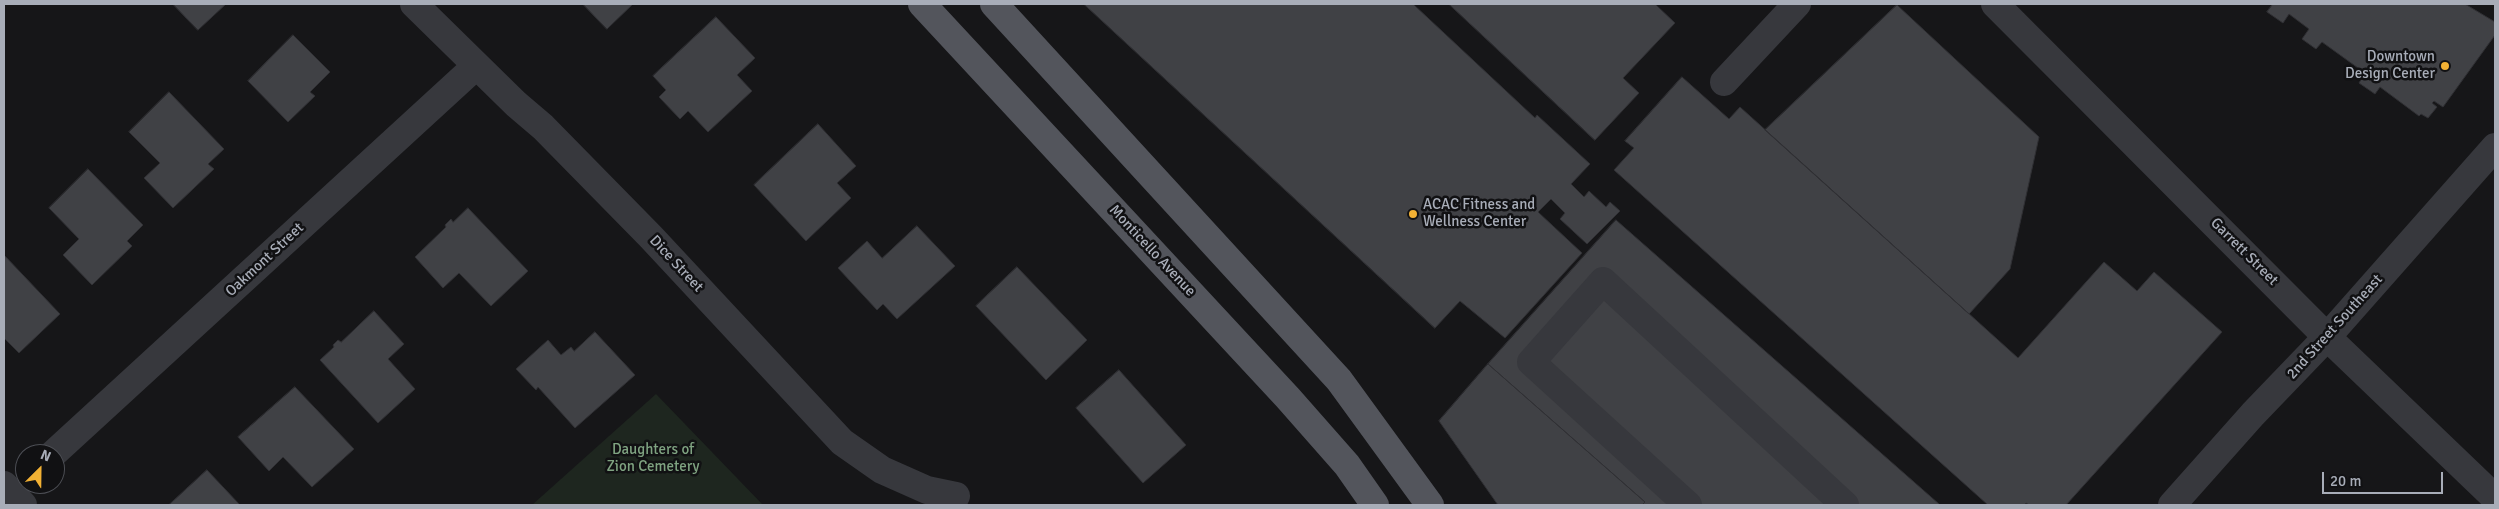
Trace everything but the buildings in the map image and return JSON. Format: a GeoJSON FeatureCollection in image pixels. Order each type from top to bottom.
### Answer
{"type":"FeatureCollection","features":[{"type":"Feature","properties":{"kind":"main road","name":"Monticello Avenue"},"geometry":{"type":"LineString","coordinates":[[922,4],[1288,398],[1347,465],[1375,505]]}},
{"type":"Feature","properties":{"kind":"main road"},"geometry":{"type":"LineString","coordinates":[[994,4],[1339,380],[1430,505]]}},
{"type":"Feature","properties":{"kind":"street","name":"Dice Street"},"geometry":{"type":"LineString","coordinates":[[414,4],[476,66],[543,127],[651,237],[842,442],[882,470],[927,490],[956,496]]}},
{"type":"Feature","properties":{"kind":"street"},"geometry":{"type":"LineString","coordinates":[[1724,82],[1797,4]]}},
{"type":"Feature","properties":{"kind":"street","name":"Garrett Street"},"geometry":{"type":"LineString","coordinates":[[2011,9],[2327,337],[2495,498]]}},
{"type":"Feature","properties":{"kind":"street","name":"Oakmont Street"},"geometry":{"type":"LineString","coordinates":[[64,444],[476,66]]}},
{"type":"Feature","properties":{"kind":"street","name":"2nd Street Southeast"},"geometry":{"type":"LineString","coordinates":[[2172,505],[2253,414],[2327,337],[2495,147]]}},
{"type":"Feature","properties":{"kind":"street"},"geometry":{"type":"LineString","coordinates":[[1688,505],[1531,362],[1604,281],[1845,505]]}},
{"type":"Feature","properties":{"kind":"green space","name":"Daughters of Zion Cemetery"},"geometry":{"type":"Polygon","coordinates":[[[656,394],[763,505],[532,505],[656,394]]]}},
{"type":"Feature","properties":{"kind":"place","name":"Downtown Design Center"},"geometry":{"type":"Point","coordinates":[2445,66]}},
{"type":"Feature","properties":{"kind":"place","name":"ACAC Fitness and Wellness Center"},"geometry":{"type":"Point","coordinates":[1413,214]}}]}
